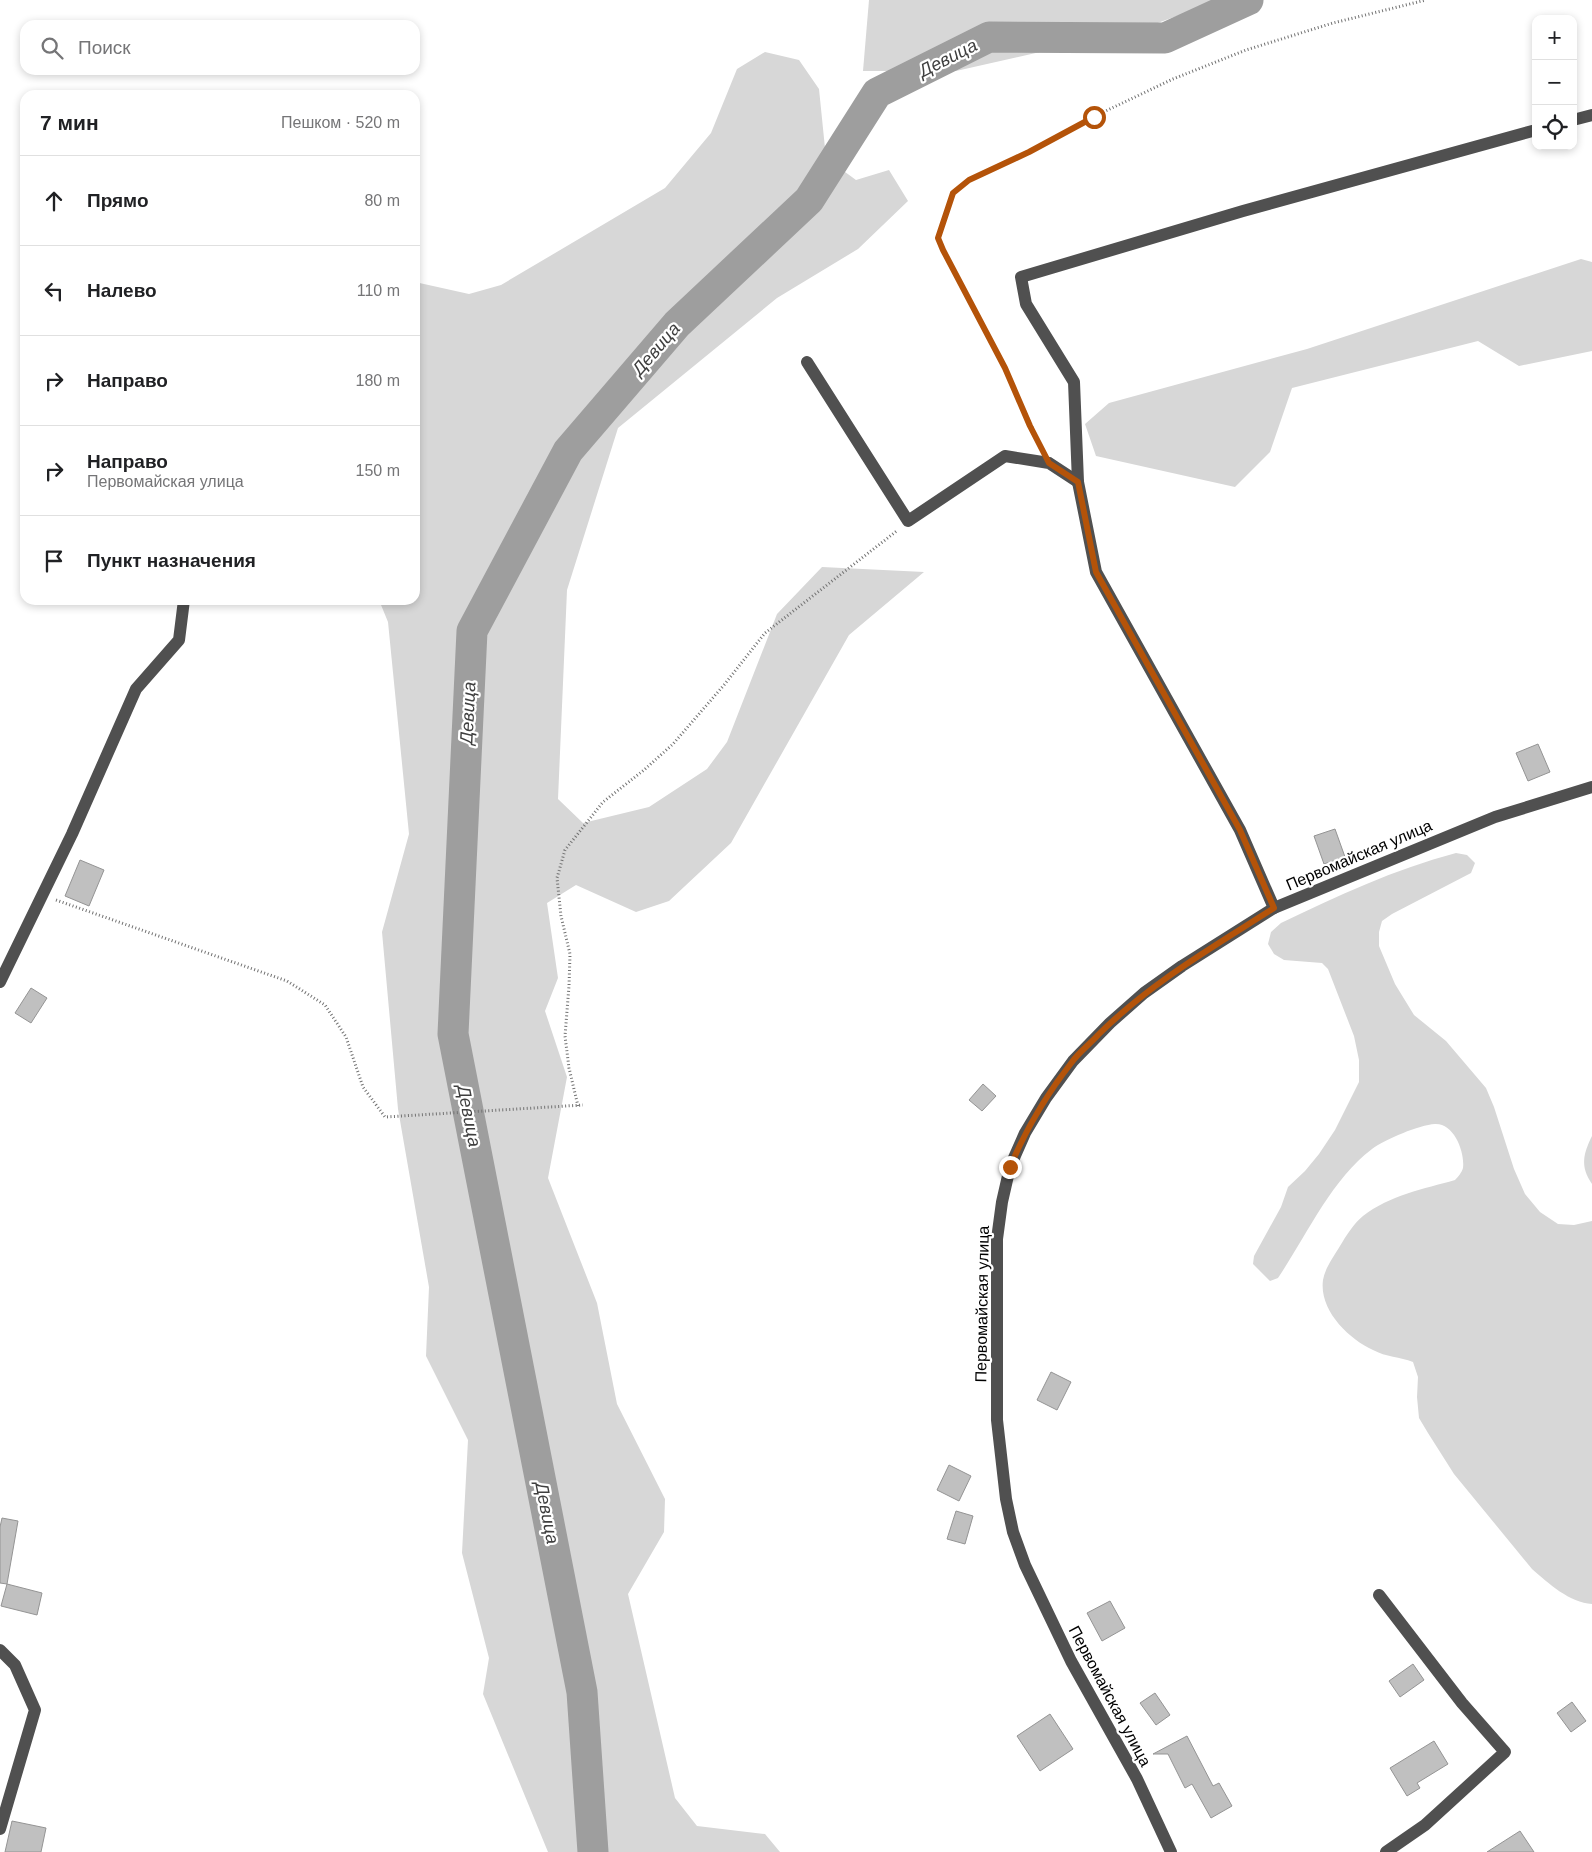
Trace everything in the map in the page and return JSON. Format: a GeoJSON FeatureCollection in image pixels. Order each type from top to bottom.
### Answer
{"type":"FeatureCollection","features":[{"type":"Feature","properties":{"kind":"street"},"geometry":{"type":"LineString","coordinates":[[1577,119],[1592,115]]}},
{"type":"Feature","properties":{"kind":"street"},"geometry":{"type":"LineString","coordinates":[[1274,908],[1240,830],[1096,572],[1078,482],[1074,382],[1026,304],[1021,277],[1243,211],[1532,131]]}},
{"type":"Feature","properties":{"kind":"street"},"geometry":{"type":"LineString","coordinates":[[807,362],[908,521],[1006,456],[1049,463],[1078,482]]}},
{"type":"Feature","properties":{"kind":"street"},"geometry":{"type":"LineString","coordinates":[[0,982],[72,834],[136,689],[179,640],[183,605]]}},
{"type":"Feature","properties":{"kind":"street","name":"Первомайская улица"},"geometry":{"type":"LineString","coordinates":[[1171,1852],[1137,1779],[1071,1661],[1025,1565],[1013,1532],[1006,1500],[997,1420],[997,1238],[1002,1202],[1010,1167],[1025,1133],[1073,1061],[1110,1023],[1144,993],[1182,966],[1274,908],[1495,817],[1592,787]]}},
{"type":"Feature","properties":{"kind":"street"},"geometry":{"type":"LineString","coordinates":[[1379,1595],[1462,1703],[1505,1752],[1425,1825],[1386,1852]]}},
{"type":"Feature","properties":{"kind":"street"},"geometry":{"type":"LineString","coordinates":[[0,1650],[15,1664],[35,1710],[0,1828]]}},
{"type":"Feature","properties":{"kind":"path"},"geometry":{"type":"LineString","coordinates":[[1049,463],[1030,426],[1005,368],[938,238],[953,193],[969,180],[1029,152],[1094,117],[1182,76],[1246,50],[1290,36],[1426,0]]}},
{"type":"Feature","properties":{"kind":"path"},"geometry":{"type":"LineString","coordinates":[[578,1106],[569,1068],[565,1036],[570,954],[561,916],[557,878],[565,850],[603,802],[644,770],[673,744],[724,685],[765,633],[908,521]]}},
{"type":"Feature","properties":{"kind":"path"},"geometry":{"type":"LineString","coordinates":[[42,895],[287,981],[325,1006],[346,1037],[363,1087],[385,1117],[583,1105]]}},
{"type":"Feature","properties":{"kind":"shaded area"},"geometry":{"type":"Polygon","coordinates":[[[869,0],[1221,0],[1141,29],[956,71],[863,71],[869,0]]]}},
{"type":"Feature","properties":{"kind":"shaded area"},"geometry":{"type":"Polygon","coordinates":[[[765,52],[799,60],[819,89],[826,158],[856,180],[889,170],[908,201],[858,249],[777,298],[618,428],[567,590],[558,799],[583,823],[649,807],[707,769],[727,742],[777,614],[822,567],[924,572],[849,635],[731,843],[669,901],[636,912],[576,885],[547,903],[558,978],[545,1011],[567,1077],[548,1178],[597,1303],[617,1404],[665,1499],[664,1532],[628,1594],[675,1798],[697,1826],[765,1834],[780,1852],[548,1852],[483,1694],[489,1658],[462,1553],[468,1440],[426,1356],[429,1287],[398,1109],[382,932],[409,834],[388,622],[381,605],[420,605],[420,283],[469,294],[501,285],[665,188],[711,133],[737,69],[765,52]]]}},
{"type":"Feature","properties":{"kind":"shaded area"},"geometry":{"type":"Polygon","coordinates":[[[1581,259],[1592,262],[1592,351],[1519,366],[1478,341],[1292,388],[1270,452],[1235,487],[1096,456],[1085,424],[1109,403],[1307,349],[1581,259]]]}},
{"type":"Feature","properties":{"kind":"shaded area"},"geometry":{"type":"Polygon","coordinates":[[[1456,853],[1467,855],[1475,863],[1471,873],[1382,921],[1379,932],[1379,946],[1395,984],[1414,1015],[1446,1041],[1486,1088],[1514,1169],[1525,1194],[1540,1212],[1558,1224],[1574,1225],[1592,1221],[1592,1604],[1584,1603],[1568,1596],[1552,1586],[1532,1569],[1454,1474],[1419,1418],[1418,1377],[1413,1362],[1383,1354],[1364,1345],[1337,1322],[1326,1302],[1323,1280],[1326,1271],[1353,1226],[1360,1219],[1384,1203],[1419,1190],[1455,1180],[1459,1176],[1463,1168],[1463,1161],[1460,1147],[1453,1133],[1442,1125],[1428,1125],[1403,1133],[1372,1149],[1357,1162],[1332,1192],[1278,1278],[1270,1281],[1253,1264],[1254,1256],[1281,1207],[1288,1187],[1319,1154],[1335,1130],[1359,1082],[1359,1060],[1354,1036],[1328,969],[1322,963],[1284,960],[1274,954],[1268,944],[1271,932],[1281,923],[1367,884],[1433,859],[1456,853]]]}},
{"type":"Feature","properties":{"kind":"shaded area"},"geometry":{"type":"Polygon","coordinates":[[[1592,1136],[1592,1184],[1584,1166],[1584,1160],[1592,1136]]]}},
{"type":"Feature","properties":{"kind":"building"},"geometry":{"type":"Polygon","coordinates":[[[1538,744],[1550,772],[1528,781],[1516,753],[1538,744]]]}},
{"type":"Feature","properties":{"kind":"building"},"geometry":{"type":"Polygon","coordinates":[[[1335,829],[1345,857],[1324,864],[1314,836],[1335,829]]]}},
{"type":"Feature","properties":{"kind":"building"},"geometry":{"type":"Polygon","coordinates":[[[80,860],[104,870],[89,906],[65,896],[80,860]]]}},
{"type":"Feature","properties":{"kind":"building"},"geometry":{"type":"Polygon","coordinates":[[[31,988],[47,998],[31,1023],[15,1013],[31,988]]]}},
{"type":"Feature","properties":{"kind":"building"},"geometry":{"type":"Polygon","coordinates":[[[983,1084],[996,1096],[982,1111],[969,1100],[983,1084]]]}},
{"type":"Feature","properties":{"kind":"building"},"geometry":{"type":"Polygon","coordinates":[[[1051,1372],[1071,1382],[1057,1410],[1037,1400],[1051,1372]]]}},
{"type":"Feature","properties":{"kind":"building"},"geometry":{"type":"Polygon","coordinates":[[[949,1465],[971,1476],[959,1501],[937,1490],[949,1465]]]}},
{"type":"Feature","properties":{"kind":"building"},"geometry":{"type":"Polygon","coordinates":[[[956,1511],[973,1516],[965,1544],[947,1539],[956,1511]]]}},
{"type":"Feature","properties":{"kind":"building"},"geometry":{"type":"Polygon","coordinates":[[[2,1518],[18,1521],[7,1584],[0,1583],[0,1527],[2,1518]]]}},
{"type":"Feature","properties":{"kind":"building"},"geometry":{"type":"Polygon","coordinates":[[[7,1584],[42,1593],[37,1615],[1,1606],[7,1584]]]}},
{"type":"Feature","properties":{"kind":"building"},"geometry":{"type":"Polygon","coordinates":[[[1110,1601],[1125,1628],[1102,1641],[1087,1613],[1110,1601]]]}},
{"type":"Feature","properties":{"kind":"building"},"geometry":{"type":"Polygon","coordinates":[[[1413,1664],[1424,1680],[1400,1697],[1389,1681],[1413,1664]]]}},
{"type":"Feature","properties":{"kind":"building"},"geometry":{"type":"Polygon","coordinates":[[[1155,1693],[1170,1715],[1156,1725],[1140,1703],[1155,1693]]]}},
{"type":"Feature","properties":{"kind":"building"},"geometry":{"type":"Polygon","coordinates":[[[1572,1702],[1586,1721],[1571,1732],[1557,1713],[1572,1702]]]}},
{"type":"Feature","properties":{"kind":"building"},"geometry":{"type":"Polygon","coordinates":[[[1050,1714],[1073,1749],[1040,1771],[1017,1736],[1050,1714]]]}},
{"type":"Feature","properties":{"kind":"building"},"geometry":{"type":"Polygon","coordinates":[[[1187,1736],[1213,1786],[1219,1783],[1232,1806],[1211,1818],[1192,1784],[1185,1788],[1168,1754],[1153,1754],[1187,1736]]]}},
{"type":"Feature","properties":{"kind":"building"},"geometry":{"type":"Polygon","coordinates":[[[1434,1741],[1448,1764],[1417,1783],[1420,1788],[1407,1796],[1390,1768],[1434,1741]]]}},
{"type":"Feature","properties":{"kind":"building"},"geometry":{"type":"Polygon","coordinates":[[[12,1821],[46,1828],[41,1852],[5,1852],[12,1821]]]}},
{"type":"Feature","properties":{"kind":"building"},"geometry":{"type":"Polygon","coordinates":[[[1520,1831],[1534,1852],[1487,1852],[1520,1831]]]}},
{"type":"Feature","properties":{"kind":"waterway","name":"Девица"},"geometry":{"type":"LineString","coordinates":[[593,1852],[582,1692],[453,1034],[472,631],[568,451],[677,324],[809,200],[877,93],[989,37],[1165,38],[1248,0]]}},
{"type":"Feature","properties":{"kind":"route"},"geometry":{"type":"LineString","coordinates":[[1010,1167],[1025,1133],[1046,1098],[1073,1061],[1110,1023],[1144,993],[1182,966],[1274,908],[1240,830],[1096,572],[1078,482],[1049,463],[1030,426],[1005,368],[938,238],[953,193],[969,180],[1029,152],[1094,117]]}}]}
